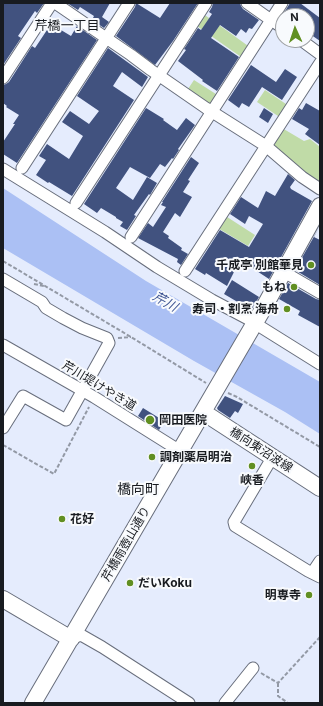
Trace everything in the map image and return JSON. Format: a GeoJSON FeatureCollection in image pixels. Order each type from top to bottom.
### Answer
{"type":"FeatureCollection","features":[{"type":"Feature","properties":{"kind":"main road","name":"芹橋雨壺山通り"},"geometry":{"type":"LineString","coordinates":[[33,703],[284,272],[320,206]]}},
{"type":"Feature","properties":{"kind":"main road","name":"橋向東沼波線"},"geometry":{"type":"LineString","coordinates":[[203,412],[320,488]]}},
{"type":"Feature","properties":{"kind":"main road"},"geometry":{"type":"LineString","coordinates":[[3,599],[71,639]]}},
{"type":"Feature","properties":{"kind":"street"},"geometry":{"type":"LineString","coordinates":[[3,78],[53,3],[159,76],[266,146],[302,177],[320,189]]}},
{"type":"Feature","properties":{"kind":"street"},"geometry":{"type":"LineString","coordinates":[[22,168],[129,3]]}},
{"type":"Feature","properties":{"kind":"street"},"geometry":{"type":"LineString","coordinates":[[76,203],[206,3]]}},
{"type":"Feature","properties":{"kind":"street"},"geometry":{"type":"LineString","coordinates":[[247,3],[275,23]]}},
{"type":"Feature","properties":{"kind":"street"},"geometry":{"type":"LineString","coordinates":[[132,237],[282,3]]}},
{"type":"Feature","properties":{"kind":"street"},"geometry":{"type":"LineString","coordinates":[[312,48],[320,54]]}},
{"type":"Feature","properties":{"kind":"street"},"geometry":{"type":"LineString","coordinates":[[185,271],[320,63]]}},
{"type":"Feature","properties":{"kind":"street"},"geometry":{"type":"LineString","coordinates":[[3,169],[105,232],[252,327],[320,364]]}},
{"type":"Feature","properties":{"kind":"street"},"geometry":{"type":"LineString","coordinates":[[284,272],[320,293]]}},
{"type":"Feature","properties":{"kind":"street"},"geometry":{"type":"LineString","coordinates":[[3,279],[42,302],[46,308],[63,318],[82,328],[107,338],[109,343],[66,420],[23,396],[3,428]]}},
{"type":"Feature","properties":{"kind":"street","name":"芹川堤けやき道"},"geometry":{"type":"LineString","coordinates":[[3,345],[94,397],[180,451]]}},
{"type":"Feature","properties":{"kind":"street"},"geometry":{"type":"LineString","coordinates":[[272,458],[234,522],[235,526],[316,575],[320,561]]}},
{"type":"Feature","properties":{"kind":"street"},"geometry":{"type":"LineString","coordinates":[[71,639],[81,635],[189,703]]}},
{"type":"Feature","properties":{"kind":"street"},"geometry":{"type":"LineString","coordinates":[[225,703],[253,668]]}},
{"type":"Feature","properties":{"kind":"path"},"geometry":{"type":"LineString","coordinates":[[3,261],[320,447]]}},
{"type":"Feature","properties":{"kind":"path"},"geometry":{"type":"LineString","coordinates":[[3,445],[54,474],[94,397]]}},
{"type":"Feature","properties":{"kind":"path"},"geometry":{"type":"LineString","coordinates":[[288,703],[278,696],[278,683],[320,636]]}},
{"type":"Feature","properties":{"kind":"path"},"geometry":{"type":"LineString","coordinates":[[253,668],[278,683]]}},
{"type":"Feature","properties":{"kind":"green space"},"geometry":{"type":"Polygon","coordinates":[[[202,13],[251,48],[244,59],[194,24],[202,13]]]}},
{"type":"Feature","properties":{"kind":"green space"},"geometry":{"type":"Polygon","coordinates":[[[194,80],[219,96],[212,107],[186,92],[194,80]]]}},
{"type":"Feature","properties":{"kind":"green space"},"geometry":{"type":"Polygon","coordinates":[[[265,90],[289,106],[281,118],[257,102],[265,90]]]}},
{"type":"Feature","properties":{"kind":"green space"},"geometry":{"type":"Polygon","coordinates":[[[282,128],[304,141],[310,139],[320,147],[320,185],[274,149],[273,145],[282,128]]]}},
{"type":"Feature","properties":{"kind":"green space"},"geometry":{"type":"Polygon","coordinates":[[[224,215],[255,235],[248,246],[216,227],[224,215]]]}},
{"type":"Feature","properties":{"kind":"water","name":"芹川"},"geometry":{"type":"Polygon","coordinates":[[[3,188],[146,281],[320,382],[320,434],[285,412],[194,361],[3,248],[3,188]]]}},
{"type":"Feature","properties":{"kind":"building"},"geometry":{"type":"Polygon","coordinates":[[[3,3],[44,3],[37,13],[35,11],[18,36],[21,38],[3,65],[3,3]]]}},
{"type":"Feature","properties":{"kind":"building"},"geometry":{"type":"Polygon","coordinates":[[[67,3],[110,3],[102,17],[109,22],[104,28],[92,20],[94,16],[80,7],[78,10],[67,3]]]}},
{"type":"Feature","properties":{"kind":"building"},"geometry":{"type":"Polygon","coordinates":[[[136,3],[160,18],[170,3],[198,3],[155,65],[116,36],[135,7],[136,3]]]}},
{"type":"Feature","properties":{"kind":"building"},"geometry":{"type":"Polygon","coordinates":[[[213,3],[240,3],[243,9],[259,20],[252,29],[249,28],[246,33],[241,29],[236,36],[220,25],[211,38],[239,57],[217,91],[202,81],[203,80],[178,61],[198,28],[201,30],[212,14],[209,12],[213,3]]]}},
{"type":"Feature","properties":{"kind":"building"},"geometry":{"type":"Polygon","coordinates":[[[290,3],[300,3],[307,8],[287,8],[290,3]]]}},
{"type":"Feature","properties":{"kind":"building"},"geometry":{"type":"Polygon","coordinates":[[[315,14],[320,18],[320,41],[315,38],[315,14]]]}},
{"type":"Feature","properties":{"kind":"building"},"geometry":{"type":"Polygon","coordinates":[[[51,24],[71,36],[77,26],[97,40],[17,163],[3,154],[3,142],[19,115],[6,107],[7,106],[3,103],[3,85],[9,82],[32,46],[35,48],[51,24]]]}},
{"type":"Feature","properties":{"kind":"building"},"geometry":{"type":"Polygon","coordinates":[[[108,48],[148,77],[142,87],[122,72],[113,86],[134,100],[72,196],[36,175],[46,160],[39,156],[47,144],[69,159],[83,136],[62,122],[70,111],[89,124],[99,111],[77,96],[108,48]]]}},
{"type":"Feature","properties":{"kind":"building"},"geometry":{"type":"Polygon","coordinates":[[[251,65],[276,82],[285,69],[297,77],[282,100],[262,87],[249,107],[242,103],[239,108],[228,100],[251,65]]]}},
{"type":"Feature","properties":{"kind":"building"},"geometry":{"type":"Polygon","coordinates":[[[306,103],[320,111],[320,145],[305,134],[309,129],[292,119],[299,108],[302,110],[306,103]]]}},
{"type":"Feature","properties":{"kind":"building"},"geometry":{"type":"Polygon","coordinates":[[[146,108],[164,119],[163,120],[177,130],[186,118],[195,125],[178,149],[179,150],[173,159],[172,158],[165,167],[160,164],[150,178],[130,167],[116,188],[133,200],[147,177],[157,183],[150,195],[149,194],[134,215],[136,216],[127,230],[120,226],[123,222],[116,217],[101,208],[97,213],[84,204],[146,108]]]}},
{"type":"Feature","properties":{"kind":"building"},"geometry":{"type":"Polygon","coordinates":[[[264,108],[273,114],[268,123],[259,117],[264,108]]]}},
{"type":"Feature","properties":{"kind":"building"},"geometry":{"type":"Polygon","coordinates":[[[191,157],[199,163],[188,180],[190,181],[183,192],[192,197],[180,217],[175,213],[163,232],[169,236],[168,238],[182,248],[181,250],[188,254],[181,265],[177,262],[178,259],[138,238],[148,223],[153,227],[166,207],[161,205],[162,202],[191,157]]]}},
{"type":"Feature","properties":{"kind":"building"},"geometry":{"type":"Polygon","coordinates":[[[288,174],[295,180],[290,187],[291,189],[312,201],[269,279],[240,260],[227,286],[206,273],[205,275],[195,269],[220,230],[249,247],[263,224],[249,216],[245,224],[230,214],[241,197],[258,208],[266,191],[275,196],[288,174]]]}},
{"type":"Feature","properties":{"kind":"building"},"geometry":{"type":"Polygon","coordinates":[[[320,226],[314,237],[320,240],[320,285],[295,270],[320,226]]]}},
{"type":"Feature","properties":{"kind":"building"},"geometry":{"type":"Polygon","coordinates":[[[232,280],[259,297],[251,311],[240,306],[241,304],[224,294],[232,280]]]}},
{"type":"Feature","properties":{"kind":"building"},"geometry":{"type":"Polygon","coordinates":[[[288,283],[320,300],[320,327],[298,315],[300,311],[279,299],[288,283]]]}},
{"type":"Feature","properties":{"kind":"building"},"geometry":{"type":"Polygon","coordinates":[[[225,396],[243,404],[238,413],[235,411],[230,418],[217,408],[225,396]]]}},
{"type":"Feature","properties":{"kind":"building","name":"岡田医院"},"geometry":{"type":"Polygon","coordinates":[[[143,408],[164,421],[159,430],[138,416],[143,408]]]}},
{"type":"Feature","properties":{"kind":"place","name":"千成亭 別館華見"},"geometry":{"type":"Point","coordinates":[311,265]}},
{"type":"Feature","properties":{"kind":"place","name":"もね"},"geometry":{"type":"Point","coordinates":[294,287]}},
{"type":"Feature","properties":{"kind":"place","name":"寿司・割烹 海舟"},"geometry":{"type":"Point","coordinates":[287,309]}},
{"type":"Feature","properties":{"kind":"place","name":"岡田医院"},"geometry":{"type":"Point","coordinates":[150,420]}},
{"type":"Feature","properties":{"kind":"place","name":"調剤薬局明治"},"geometry":{"type":"Point","coordinates":[152,457]}},
{"type":"Feature","properties":{"kind":"place","name":"峡香"},"geometry":{"type":"Point","coordinates":[252,466]}},
{"type":"Feature","properties":{"kind":"place","name":"花好"},"geometry":{"type":"Point","coordinates":[62,519]}},
{"type":"Feature","properties":{"kind":"place","name":"だいKoku"},"geometry":{"type":"Point","coordinates":[130,583]}},
{"type":"Feature","properties":{"kind":"place","name":"明専寺"},"geometry":{"type":"Point","coordinates":[309,595]}},
{"type":"Feature","properties":{"kind":"district","name":"芹橋一丁目"},"geometry":{"type":"Point","coordinates":[67,26]}},
{"type":"Feature","properties":{"kind":"district","name":"橋向町"},"geometry":{"type":"Point","coordinates":[138,490]}}]}
